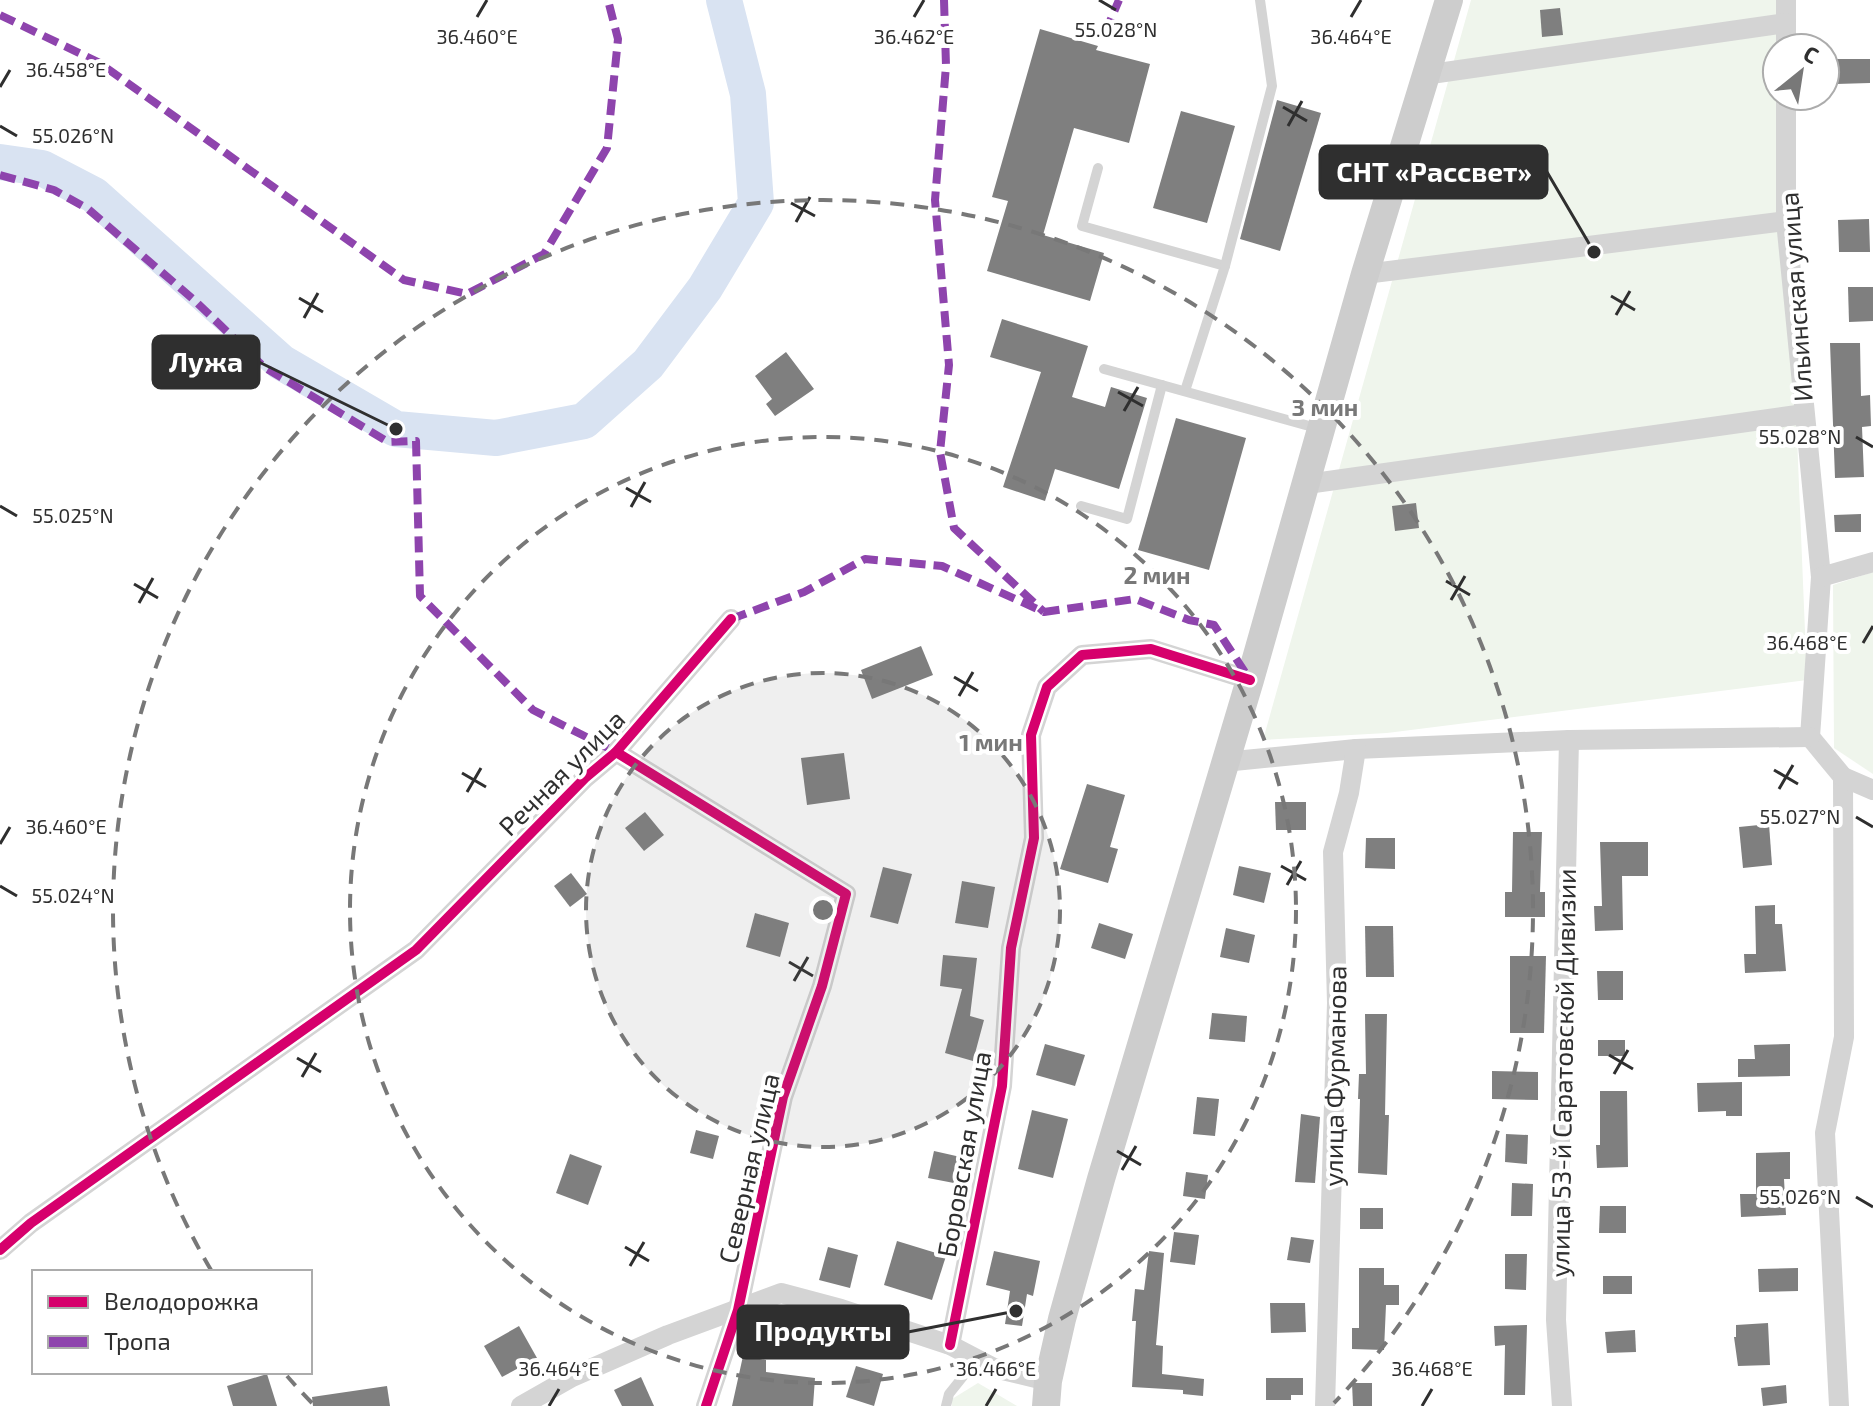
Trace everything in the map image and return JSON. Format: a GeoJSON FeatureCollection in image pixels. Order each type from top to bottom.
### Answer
{"type":"FeatureCollection","features":[{"type":"Feature","properties":{"kind":"main road"},"geometry":{"type":"LineString","coordinates":[[1047,1393],[1062,1319],[1093,1207],[1250,680],[1365,274],[1449,0]]}},
{"type":"Feature","properties":{"kind":"street"},"geometry":{"type":"LineString","coordinates":[[1786,0],[1786,32]]}},
{"type":"Feature","properties":{"kind":"street"},"geometry":{"type":"LineString","coordinates":[[1424,75],[1786,23]]}},
{"type":"Feature","properties":{"kind":"street","name":"Ильинская улица"},"geometry":{"type":"LineString","coordinates":[[1786,112],[1786,221],[1821,577],[1810,737]]}},
{"type":"Feature","properties":{"kind":"street"},"geometry":{"type":"LineString","coordinates":[[1365,274],[1786,221]]}},
{"type":"Feature","properties":{"kind":"street"},"geometry":{"type":"LineString","coordinates":[[1307,484],[1804,414]]}},
{"type":"Feature","properties":{"kind":"street"},"geometry":{"type":"LineString","coordinates":[[1821,577],[1873,562]]}},
{"type":"Feature","properties":{"kind":"street","name":"Речная улица"},"geometry":{"type":"LineString","coordinates":[[0,1250],[31,1223],[416,950],[585,778],[616,752],[731,619]]}},
{"type":"Feature","properties":{"kind":"street","name":"Боровская улица"},"geometry":{"type":"LineString","coordinates":[[950,1345],[1002,1086],[1011,948],[1034,838],[1031,735],[1047,687],[1082,655],[1151,649],[1250,680]]}},
{"type":"Feature","properties":{"kind":"street"},"geometry":{"type":"LineString","coordinates":[[1224,762],[1356,749],[1569,740],[1810,737],[1843,777],[1873,790]]}},
{"type":"Feature","properties":{"kind":"street","name":"улица 53-й Саратовской Дивизии"},"geometry":{"type":"LineString","coordinates":[[1562,1406],[1556,1320],[1569,740]]}},
{"type":"Feature","properties":{"kind":"street","name":"улица Фурманова"},"geometry":{"type":"LineString","coordinates":[[1325,1406],[1337,1003],[1333,852],[1349,793],[1356,749]]}},
{"type":"Feature","properties":{"kind":"street","name":"Северная улица"},"geometry":{"type":"LineString","coordinates":[[616,752],[846,894],[822,986],[783,1097],[738,1310],[706,1406]]}},
{"type":"Feature","properties":{"kind":"street"},"geometry":{"type":"LineString","coordinates":[[1839,1406],[1825,1133],[1844,1037],[1843,777]]}},
{"type":"Feature","properties":{"kind":"street"},"geometry":{"type":"LineString","coordinates":[[521,1406],[572,1377],[668,1335],[781,1293],[950,1345],[1047,1393]]}},
{"type":"Feature","properties":{"kind":"lane"},"geometry":{"type":"LineString","coordinates":[[1185,391],[1225,266],[1272,86],[1260,0]]}},
{"type":"Feature","properties":{"kind":"lane"},"geometry":{"type":"LineString","coordinates":[[1098,168],[1082,226],[1225,266]]}},
{"type":"Feature","properties":{"kind":"lane"},"geometry":{"type":"LineString","coordinates":[[1104,369],[1322,430]]}},
{"type":"Feature","properties":{"kind":"lane"},"geometry":{"type":"LineString","coordinates":[[1081,506],[1127,519],[1162,385]]}},
{"type":"Feature","properties":{"kind":"lane"},"geometry":{"type":"LineString","coordinates":[[946,1406],[949,1394],[977,1359]]}},
{"type":"Feature","properties":{"kind":"shaded area"},"geometry":{"type":"Polygon","coordinates":[[[1471,0],[1779,0],[1778,32],[1761,32],[1761,112],[1784,112],[1807,680],[1387,733],[1263,740],[1471,0]]]}},
{"type":"Feature","properties":{"kind":"shaded area"},"geometry":{"type":"Polygon","coordinates":[[[1873,572],[1873,774],[1834,748],[1833,585],[1873,572]]]}},
{"type":"Feature","properties":{"kind":"shaded area"},"geometry":{"type":"Polygon","coordinates":[[[978,1383],[1017,1406],[952,1406],[952,1399],[978,1383]]]}},
{"type":"Feature","properties":{"kind":"building"},"geometry":{"type":"Polygon","coordinates":[[[1560,8],[1563,35],[1542,37],[1540,10],[1560,8]]]}},
{"type":"Feature","properties":{"kind":"building"},"geometry":{"type":"Polygon","coordinates":[[[1040,29],[1098,46],[1096,50],[1150,64],[1129,143],[1074,128],[1043,235],[1104,253],[1090,301],[987,271],[1008,201],[992,197],[1040,29]]]}},
{"type":"Feature","properties":{"kind":"building"},"geometry":{"type":"Polygon","coordinates":[[[1841,59],[1870,59],[1870,83],[1841,84],[1841,59]]]}},
{"type":"Feature","properties":{"kind":"building"},"geometry":{"type":"Polygon","coordinates":[[[1277,100],[1321,113],[1280,251],[1240,239],[1277,100]]]}},
{"type":"Feature","properties":{"kind":"building"},"geometry":{"type":"Polygon","coordinates":[[[1181,111],[1235,126],[1207,223],[1153,208],[1181,111]]]}},
{"type":"Feature","properties":{"kind":"building"},"geometry":{"type":"Polygon","coordinates":[[[1869,219],[1870,252],[1839,252],[1838,220],[1869,219]]]}},
{"type":"Feature","properties":{"kind":"building"},"geometry":{"type":"Polygon","coordinates":[[[1848,287],[1873,287],[1873,321],[1849,322],[1848,287]]]}},
{"type":"Feature","properties":{"kind":"building"},"geometry":{"type":"Polygon","coordinates":[[[1002,319],[1088,346],[1072,397],[1105,407],[1111,387],[1147,398],[1119,489],[1055,469],[1045,501],[1003,487],[1041,372],[990,357],[1002,319]]]}},
{"type":"Feature","properties":{"kind":"building"},"geometry":{"type":"Polygon","coordinates":[[[1830,343],[1860,343],[1861,396],[1870,395],[1871,426],[1862,427],[1864,477],[1835,478],[1830,343]]]}},
{"type":"Feature","properties":{"kind":"building"},"geometry":{"type":"Polygon","coordinates":[[[786,352],[814,389],[775,416],[766,404],[772,399],[755,376],[786,352]]]}},
{"type":"Feature","properties":{"kind":"building"},"geometry":{"type":"Polygon","coordinates":[[[1176,418],[1246,438],[1209,570],[1138,550],[1176,418]]]}},
{"type":"Feature","properties":{"kind":"building"},"geometry":{"type":"Polygon","coordinates":[[[1416,503],[1419,528],[1395,531],[1392,506],[1416,503]]]}},
{"type":"Feature","properties":{"kind":"building"},"geometry":{"type":"Polygon","coordinates":[[[1861,514],[1861,532],[1835,532],[1834,515],[1861,514]]]}},
{"type":"Feature","properties":{"kind":"building"},"geometry":{"type":"Polygon","coordinates":[[[921,646],[933,675],[872,699],[861,670],[921,646]]]}},
{"type":"Feature","properties":{"kind":"building"},"geometry":{"type":"Polygon","coordinates":[[[844,753],[850,799],[807,805],[801,758],[844,753]]]}},
{"type":"Feature","properties":{"kind":"building"},"geometry":{"type":"Polygon","coordinates":[[[1087,784],[1125,795],[1110,847],[1118,849],[1108,883],[1060,869],[1087,784]]]}},
{"type":"Feature","properties":{"kind":"building"},"geometry":{"type":"Polygon","coordinates":[[[1275,802],[1306,802],[1306,830],[1276,830],[1275,802]]]}},
{"type":"Feature","properties":{"kind":"building"},"geometry":{"type":"Polygon","coordinates":[[[645,812],[664,835],[644,851],[625,828],[645,812]]]}},
{"type":"Feature","properties":{"kind":"building"},"geometry":{"type":"Polygon","coordinates":[[[1769,824],[1772,865],[1743,868],[1739,827],[1769,824]]]}},
{"type":"Feature","properties":{"kind":"building"},"geometry":{"type":"Polygon","coordinates":[[[1513,832],[1542,832],[1540,892],[1545,892],[1545,917],[1505,917],[1505,892],[1512,892],[1513,832]]]}},
{"type":"Feature","properties":{"kind":"building"},"geometry":{"type":"Polygon","coordinates":[[[1366,838],[1395,838],[1395,869],[1365,868],[1366,838]]]}},
{"type":"Feature","properties":{"kind":"building"},"geometry":{"type":"Polygon","coordinates":[[[1600,842],[1648,842],[1648,876],[1622,876],[1623,930],[1595,931],[1594,906],[1602,906],[1600,842]]]}},
{"type":"Feature","properties":{"kind":"building"},"geometry":{"type":"Polygon","coordinates":[[[1239,866],[1271,873],[1264,903],[1233,895],[1239,866]]]}},
{"type":"Feature","properties":{"kind":"building"},"geometry":{"type":"Polygon","coordinates":[[[883,867],[912,874],[898,924],[870,917],[883,867]]]}},
{"type":"Feature","properties":{"kind":"building"},"geometry":{"type":"Polygon","coordinates":[[[571,873],[587,894],[570,907],[554,886],[571,873]]]}},
{"type":"Feature","properties":{"kind":"building"},"geometry":{"type":"Polygon","coordinates":[[[962,881],[995,887],[988,928],[955,923],[962,881]]]}},
{"type":"Feature","properties":{"kind":"building"},"geometry":{"type":"Polygon","coordinates":[[[1775,905],[1775,924],[1782,924],[1786,971],[1745,973],[1744,954],[1756,954],[1755,906],[1775,905]]]}},
{"type":"Feature","properties":{"kind":"building"},"geometry":{"type":"Polygon","coordinates":[[[755,913],[789,923],[780,957],[746,947],[755,913]]]}},
{"type":"Feature","properties":{"kind":"building"},"geometry":{"type":"Polygon","coordinates":[[[1099,923],[1133,934],[1125,959],[1091,948],[1099,923]]]}},
{"type":"Feature","properties":{"kind":"building"},"geometry":{"type":"Polygon","coordinates":[[[1365,926],[1393,926],[1394,977],[1366,977],[1365,926]]]}},
{"type":"Feature","properties":{"kind":"building"},"geometry":{"type":"Polygon","coordinates":[[[1226,928],[1255,935],[1249,963],[1220,957],[1226,928]]]}},
{"type":"Feature","properties":{"kind":"building"},"geometry":{"type":"Polygon","coordinates":[[[943,955],[977,958],[970,1016],[984,1020],[973,1061],[945,1053],[962,989],[940,986],[943,955]]]}},
{"type":"Feature","properties":{"kind":"building"},"geometry":{"type":"Polygon","coordinates":[[[1510,956],[1546,956],[1544,1033],[1510,1033],[1510,956]]]}},
{"type":"Feature","properties":{"kind":"building"},"geometry":{"type":"Polygon","coordinates":[[[1597,971],[1623,971],[1623,1000],[1598,1000],[1597,971]]]}},
{"type":"Feature","properties":{"kind":"building"},"geometry":{"type":"Polygon","coordinates":[[[1212,1013],[1247,1016],[1245,1042],[1209,1039],[1212,1013]]]}},
{"type":"Feature","properties":{"kind":"building"},"geometry":{"type":"Polygon","coordinates":[[[1365,1014],[1387,1014],[1387,1175],[1358,1173],[1359,1074],[1366,1074],[1365,1014]]]}},
{"type":"Feature","properties":{"kind":"building"},"geometry":{"type":"Polygon","coordinates":[[[1598,1040],[1625,1040],[1625,1056],[1598,1056],[1598,1040]]]}},
{"type":"Feature","properties":{"kind":"building"},"geometry":{"type":"Polygon","coordinates":[[[1045,1044],[1085,1055],[1075,1086],[1036,1075],[1045,1044]]]}},
{"type":"Feature","properties":{"kind":"building"},"geometry":{"type":"Polygon","coordinates":[[[1790,1044],[1790,1076],[1738,1077],[1738,1059],[1755,1059],[1754,1045],[1790,1044]]]}},
{"type":"Feature","properties":{"kind":"building"},"geometry":{"type":"Polygon","coordinates":[[[1492,1071],[1538,1072],[1538,1100],[1492,1099],[1492,1071]]]}},
{"type":"Feature","properties":{"kind":"building"},"geometry":{"type":"Polygon","coordinates":[[[1742,1082],[1742,1116],[1726,1116],[1726,1111],[1698,1112],[1697,1083],[1742,1082]]]}},
{"type":"Feature","properties":{"kind":"building"},"geometry":{"type":"Polygon","coordinates":[[[1600,1091],[1627,1091],[1628,1167],[1597,1168],[1600,1091]]]}},
{"type":"Feature","properties":{"kind":"building"},"geometry":{"type":"Polygon","coordinates":[[[1197,1097],[1219,1099],[1215,1136],[1193,1134],[1197,1097]]]}},
{"type":"Feature","properties":{"kind":"building"},"geometry":{"type":"Polygon","coordinates":[[[1032,1110],[1068,1119],[1053,1178],[1018,1169],[1032,1110]]]}},
{"type":"Feature","properties":{"kind":"building"},"geometry":{"type":"Polygon","coordinates":[[[1301,1114],[1320,1117],[1315,1183],[1295,1182],[1301,1114]]]}},
{"type":"Feature","properties":{"kind":"building"},"geometry":{"type":"Polygon","coordinates":[[[696,1130],[719,1136],[713,1159],[690,1153],[696,1130]]]}},
{"type":"Feature","properties":{"kind":"building"},"geometry":{"type":"Polygon","coordinates":[[[1506,1134],[1528,1135],[1527,1164],[1505,1162],[1506,1134]]]}},
{"type":"Feature","properties":{"kind":"building"},"geometry":{"type":"Polygon","coordinates":[[[934,1151],[965,1158],[959,1184],[928,1178],[934,1151]]]}},
{"type":"Feature","properties":{"kind":"building"},"geometry":{"type":"Polygon","coordinates":[[[1790,1152],[1790,1179],[1784,1179],[1786,1215],[1741,1217],[1740,1194],[1756,1194],[1756,1153],[1790,1152]]]}},
{"type":"Feature","properties":{"kind":"building"},"geometry":{"type":"Polygon","coordinates":[[[570,1154],[602,1166],[588,1205],[556,1193],[570,1154]]]}},
{"type":"Feature","properties":{"kind":"building"},"geometry":{"type":"Polygon","coordinates":[[[1186,1172],[1208,1175],[1205,1199],[1183,1196],[1186,1172]]]}},
{"type":"Feature","properties":{"kind":"building"},"geometry":{"type":"Polygon","coordinates":[[[1512,1183],[1533,1184],[1532,1216],[1511,1216],[1512,1183]]]}},
{"type":"Feature","properties":{"kind":"building"},"geometry":{"type":"Polygon","coordinates":[[[1600,1206],[1626,1206],[1626,1233],[1599,1233],[1600,1206]]]}},
{"type":"Feature","properties":{"kind":"building"},"geometry":{"type":"Polygon","coordinates":[[[1360,1208],[1383,1208],[1383,1229],[1360,1229],[1360,1208]]]}},
{"type":"Feature","properties":{"kind":"building"},"geometry":{"type":"Polygon","coordinates":[[[1174,1232],[1199,1235],[1195,1265],[1170,1262],[1174,1232]]]}},
{"type":"Feature","properties":{"kind":"building"},"geometry":{"type":"Polygon","coordinates":[[[1291,1237],[1314,1240],[1310,1263],[1287,1260],[1291,1237]]]}},
{"type":"Feature","properties":{"kind":"building"},"geometry":{"type":"Polygon","coordinates":[[[897,1241],[946,1256],[932,1300],[884,1285],[897,1241]]]}},
{"type":"Feature","properties":{"kind":"building"},"geometry":{"type":"Polygon","coordinates":[[[828,1247],[858,1255],[850,1288],[819,1280],[828,1247]]]}},
{"type":"Feature","properties":{"kind":"building"},"geometry":{"type":"Polygon","coordinates":[[[994,1251],[1040,1261],[1033,1296],[1027,1294],[1022,1326],[1005,1324],[1010,1291],[986,1285],[994,1251]]]}},
{"type":"Feature","properties":{"kind":"building"},"geometry":{"type":"Polygon","coordinates":[[[1149,1251],[1164,1253],[1156,1345],[1163,1346],[1162,1374],[1204,1379],[1203,1396],[1183,1394],[1183,1390],[1132,1387],[1135,1289],[1144,1290],[1149,1251]]]}},
{"type":"Feature","properties":{"kind":"building"},"geometry":{"type":"Polygon","coordinates":[[[1505,1254],[1527,1254],[1526,1290],[1505,1289],[1505,1254]]]}},
{"type":"Feature","properties":{"kind":"building"},"geometry":{"type":"Polygon","coordinates":[[[1359,1268],[1384,1268],[1384,1285],[1399,1285],[1399,1305],[1386,1305],[1384,1350],[1352,1349],[1352,1328],[1359,1328],[1359,1268]]]}},
{"type":"Feature","properties":{"kind":"building"},"geometry":{"type":"Polygon","coordinates":[[[1798,1268],[1798,1291],[1759,1292],[1758,1269],[1798,1268]]]}},
{"type":"Feature","properties":{"kind":"building"},"geometry":{"type":"Polygon","coordinates":[[[1603,1276],[1632,1276],[1632,1294],[1603,1294],[1603,1276]]]}},
{"type":"Feature","properties":{"kind":"building"},"geometry":{"type":"Polygon","coordinates":[[[1270,1303],[1305,1303],[1306,1332],[1271,1333],[1270,1303]]]}},
{"type":"Feature","properties":{"kind":"building"},"geometry":{"type":"Polygon","coordinates":[[[1768,1323],[1770,1365],[1738,1366],[1734,1337],[1736,1325],[1768,1323]]]}},
{"type":"Feature","properties":{"kind":"building"},"geometry":{"type":"Polygon","coordinates":[[[1527,1325],[1525,1395],[1504,1395],[1505,1345],[1495,1346],[1494,1326],[1527,1325]]]}},
{"type":"Feature","properties":{"kind":"building"},"geometry":{"type":"Polygon","coordinates":[[[519,1326],[537,1358],[502,1377],[484,1346],[519,1326]]]}},
{"type":"Feature","properties":{"kind":"building"},"geometry":{"type":"Polygon","coordinates":[[[1635,1330],[1636,1352],[1607,1353],[1605,1332],[1635,1330]]]}},
{"type":"Feature","properties":{"kind":"building"},"geometry":{"type":"Polygon","coordinates":[[[743,1356],[766,1360],[766,1372],[815,1378],[813,1406],[732,1406],[743,1356]]]}},
{"type":"Feature","properties":{"kind":"building"},"geometry":{"type":"Polygon","coordinates":[[[856,1366],[883,1374],[874,1406],[846,1397],[856,1366]]]}},
{"type":"Feature","properties":{"kind":"building"},"geometry":{"type":"Polygon","coordinates":[[[267,1374],[277,1406],[233,1406],[227,1386],[267,1374]]]}},
{"type":"Feature","properties":{"kind":"building"},"geometry":{"type":"Polygon","coordinates":[[[641,1377],[654,1406],[622,1406],[614,1390],[641,1377]]]}},
{"type":"Feature","properties":{"kind":"building"},"geometry":{"type":"Polygon","coordinates":[[[1266,1378],[1303,1378],[1303,1395],[1291,1395],[1291,1400],[1266,1400],[1266,1378]]]}},
{"type":"Feature","properties":{"kind":"building"},"geometry":{"type":"Polygon","coordinates":[[[1352,1383],[1372,1383],[1372,1406],[1353,1406],[1352,1383]]]}},
{"type":"Feature","properties":{"kind":"building"},"geometry":{"type":"Polygon","coordinates":[[[1786,1385],[1787,1403],[1763,1406],[1761,1388],[1786,1385]]]}},
{"type":"Feature","properties":{"kind":"building"},"geometry":{"type":"Polygon","coordinates":[[[387,1386],[390,1406],[313,1406],[312,1397],[387,1386]]]}},
{"type":"Feature","properties":{"kind":"waterway"},"geometry":{"type":"LineString","coordinates":[[0,162],[42,168],[94,195],[281,362],[396,429],[496,438],[584,421],[648,364],[705,288],[756,203],[748,94],[724,0]]}},
{"type":"Feature","properties":{"kind":"marked path"},"geometry":{"type":"LineString","coordinates":[[0,15],[98,62],[404,280],[467,294],[544,254],[607,148],[618,39],[608,0]]}},
{"type":"Feature","properties":{"kind":"marked path"},"geometry":{"type":"LineString","coordinates":[[944,0],[946,66],[935,200],[949,365],[940,452],[954,528],[1044,612]]}},
{"type":"Feature","properties":{"kind":"marked path"},"geometry":{"type":"LineString","coordinates":[[1105,33],[1119,0]]}},
{"type":"Feature","properties":{"kind":"marked path"},"geometry":{"type":"LineString","coordinates":[[0,175],[54,190],[88,209],[193,299],[264,367],[388,442],[416,441],[420,596],[533,710],[616,752]]}},
{"type":"Feature","properties":{"kind":"marked path"},"geometry":{"type":"LineString","coordinates":[[731,619],[804,592],[865,559],[942,566],[1044,612],[1135,599],[1189,620],[1214,625],[1250,680]]}},
{"type":"Feature","properties":{"kind":"cycle path"},"geometry":{"type":"LineString","coordinates":[[0,1250],[31,1223],[416,950],[585,778],[616,752],[731,619]]}},
{"type":"Feature","properties":{"kind":"cycle path"},"geometry":{"type":"LineString","coordinates":[[950,1345],[1002,1086],[1011,948],[1034,838],[1031,735],[1047,687],[1082,655],[1151,649],[1250,680]]}},
{"type":"Feature","properties":{"kind":"cycle path"},"geometry":{"type":"LineString","coordinates":[[616,752],[846,894],[822,986],[783,1097],[738,1310],[706,1406]]}},
{"type":"Feature","properties":{"kind":"place","name":"СНТ «Рассвет»"},"geometry":{"type":"Point","coordinates":[1594,252]}},
{"type":"Feature","properties":{"kind":"place","name":"Лужа"},"geometry":{"type":"Point","coordinates":[396,429]}},
{"type":"Feature","properties":{"kind":"place","name":"Продукты"},"geometry":{"type":"Point","coordinates":[1016,1311]}}]}
